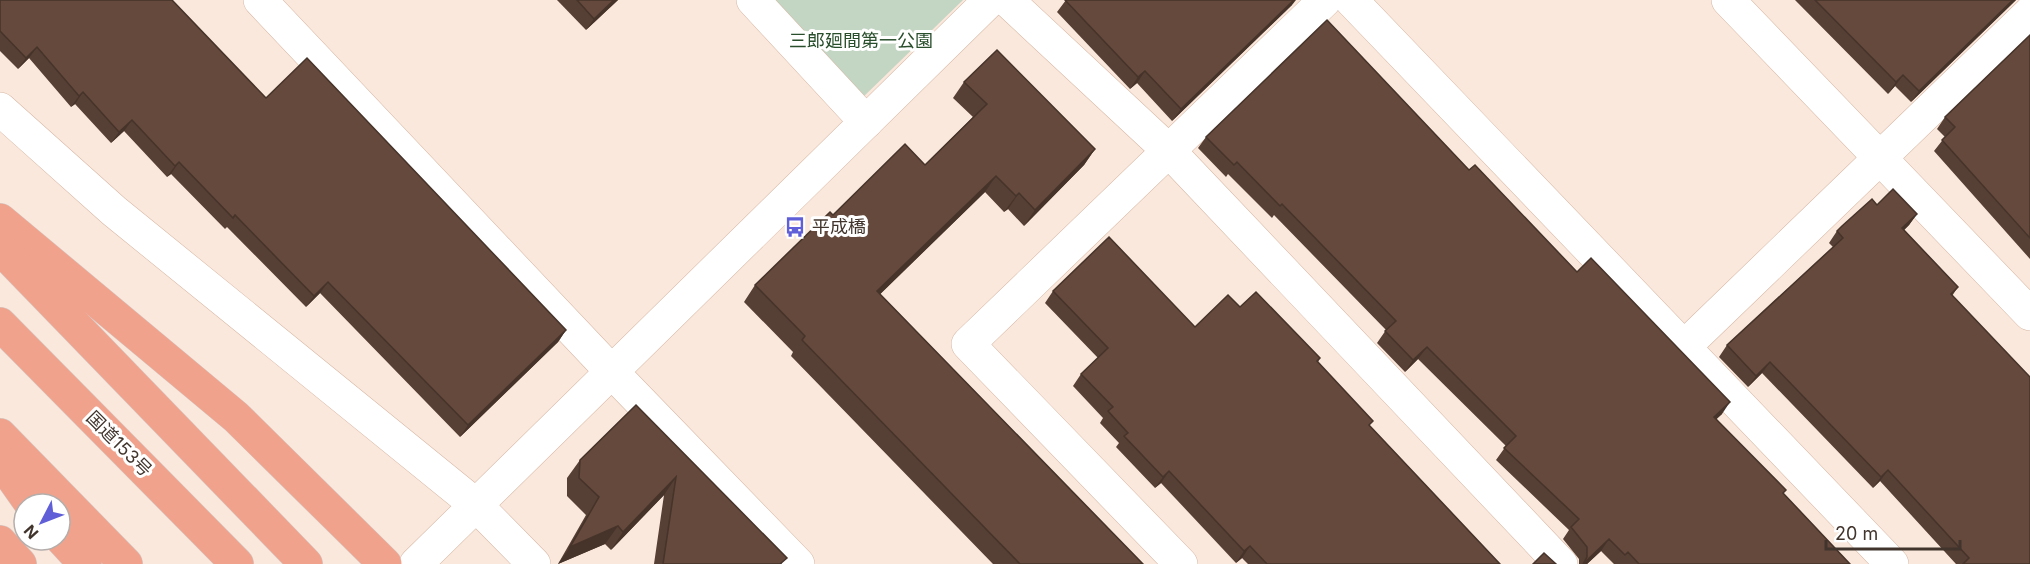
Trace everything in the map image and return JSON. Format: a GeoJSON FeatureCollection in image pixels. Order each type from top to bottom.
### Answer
{"type":"FeatureCollection","features":[{"type":"Feature","properties":{"kind":"highway"},"geometry":{"type":"LineString","coordinates":[[0,220],[236,417],[386,564]]}},
{"type":"Feature","properties":{"kind":"highway"},"geometry":{"type":"LineString","coordinates":[[0,248],[306,564]]}},
{"type":"Feature","properties":{"kind":"highway","name":"国道153号"},"geometry":{"type":"LineString","coordinates":[[0,324],[237,564]]}},
{"type":"Feature","properties":{"kind":"highway"},"geometry":{"type":"LineString","coordinates":[[0,435],[126,564]]}},
{"type":"Feature","properties":{"kind":"highway"},"geometry":{"type":"LineString","coordinates":[[0,460],[23,492]]}},
{"type":"Feature","properties":{"kind":"highway"},"geometry":{"type":"LineString","coordinates":[[0,542],[20,564]]}},
{"type":"Feature","properties":{"kind":"highway"},"geometry":{"type":"LineString","coordinates":[[72,550],[85,564]]}},
{"type":"Feature","properties":{"kind":"street"},"geometry":{"type":"LineString","coordinates":[[260,0],[612,372],[798,564]]}},
{"type":"Feature","properties":{"kind":"street"},"geometry":{"type":"LineString","coordinates":[[753,0],[866,122]]}},
{"type":"Feature","properties":{"kind":"street"},"geometry":{"type":"LineString","coordinates":[[416,564],[990,0]]}},
{"type":"Feature","properties":{"kind":"street"},"geometry":{"type":"LineString","coordinates":[[1007,0],[1169,151],[1561,564]]}},
{"type":"Feature","properties":{"kind":"street"},"geometry":{"type":"LineString","coordinates":[[1181,564],[968,344],[1325,0]]}},
{"type":"Feature","properties":{"kind":"street"},"geometry":{"type":"LineString","coordinates":[[1351,0],[1892,564]]}},
{"type":"Feature","properties":{"kind":"street"},"geometry":{"type":"LineString","coordinates":[[1728,0],[2030,314]]}},
{"type":"Feature","properties":{"kind":"street"},"geometry":{"type":"LineString","coordinates":[[1685,346],[2030,13]]}},
{"type":"Feature","properties":{"kind":"street"},"geometry":{"type":"LineString","coordinates":[[0,109],[114,211],[534,564]]}},
{"type":"Feature","properties":{"kind":"green space","name":"三郎廻間第一公園"},"geometry":{"type":"Polygon","coordinates":[[[765,0],[963,0],[860,100],[765,0]]]}},
{"type":"Feature","properties":{"kind":"building"},"geometry":{"type":"Polygon","coordinates":[[[0,0],[172,0],[266,98],[307,58],[566,330],[468,425],[328,282],[314,296],[235,215],[233,218],[179,162],[175,166],[132,120],[119,132],[83,92],[79,96],[37,47],[26,58],[0,31],[0,0]]]}},
{"type":"Feature","properties":{"kind":"building"},"geometry":{"type":"Polygon","coordinates":[[[577,0],[614,0],[594,19],[577,0]]]}},
{"type":"Feature","properties":{"kind":"building"},"geometry":{"type":"Polygon","coordinates":[[[1065,0],[1294,0],[1181,109],[1145,71],[1138,77],[1065,0]]]}},
{"type":"Feature","properties":{"kind":"building"},"geometry":{"type":"Polygon","coordinates":[[[1815,0],[2013,0],[1919,91],[1903,75],[1896,82],[1815,0]]]}},
{"type":"Feature","properties":{"kind":"building"},"geometry":{"type":"Polygon","coordinates":[[[1327,20],[1469,170],[1475,165],[1577,272],[1591,258],[1730,402],[1714,417],[1786,490],[1783,493],[1850,564],[1639,564],[1628,552],[1625,555],[1609,539],[1583,564],[1587,557],[1587,547],[1571,527],[1579,519],[1504,448],[1516,436],[1427,347],[1413,360],[1385,331],[1396,321],[1282,204],[1280,206],[1237,162],[1234,165],[1206,137],[1327,20]]]}},
{"type":"Feature","properties":{"kind":"building"},"geometry":{"type":"Polygon","coordinates":[[[2030,35],[2030,238],[1942,140],[1955,127],[1945,117],[2030,35]]]}},
{"type":"Feature","properties":{"kind":"building"},"geometry":{"type":"Polygon","coordinates":[[[997,50],[1095,149],[1035,210],[1019,193],[1016,196],[996,176],[877,291],[1143,564],[1020,564],[802,340],[805,336],[755,285],[830,212],[833,215],[905,144],[925,165],[987,104],[964,82],[997,50]]]}},
{"type":"Feature","properties":{"kind":"building"},"geometry":{"type":"Polygon","coordinates":[[[1893,189],[1917,214],[1902,228],[1958,287],[1951,294],[2030,377],[2030,564],[1963,564],[1969,558],[1888,470],[1881,477],[1770,362],[1756,376],[1727,345],[1843,238],[1837,231],[1842,226],[1872,199],[1877,205],[1893,189]]]}},
{"type":"Feature","properties":{"kind":"building"},"geometry":{"type":"Polygon","coordinates":[[[1109,237],[1195,327],[1228,295],[1240,307],[1256,292],[1320,358],[1317,361],[1373,421],[1369,425],[1500,564],[1267,564],[1250,546],[1244,551],[1169,471],[1163,477],[1124,436],[1128,433],[1108,411],[1113,407],[1081,374],[1108,348],[1053,291],[1109,237]]]}},
{"type":"Feature","properties":{"kind":"building"},"geometry":{"type":"Polygon","coordinates":[[[636,405],[787,558],[780,564],[663,564],[676,477],[623,532],[618,526],[570,547],[599,497],[579,478],[580,460],[636,405]]]}},
{"type":"Feature","properties":{"kind":"building"},"geometry":{"type":"Polygon","coordinates":[[[1544,553],[1556,564],[1533,564],[1544,553]]]}},
{"type":"Feature","properties":{"kind":"place","name":"平成橋"},"geometry":{"type":"Point","coordinates":[795,227]}}]}
